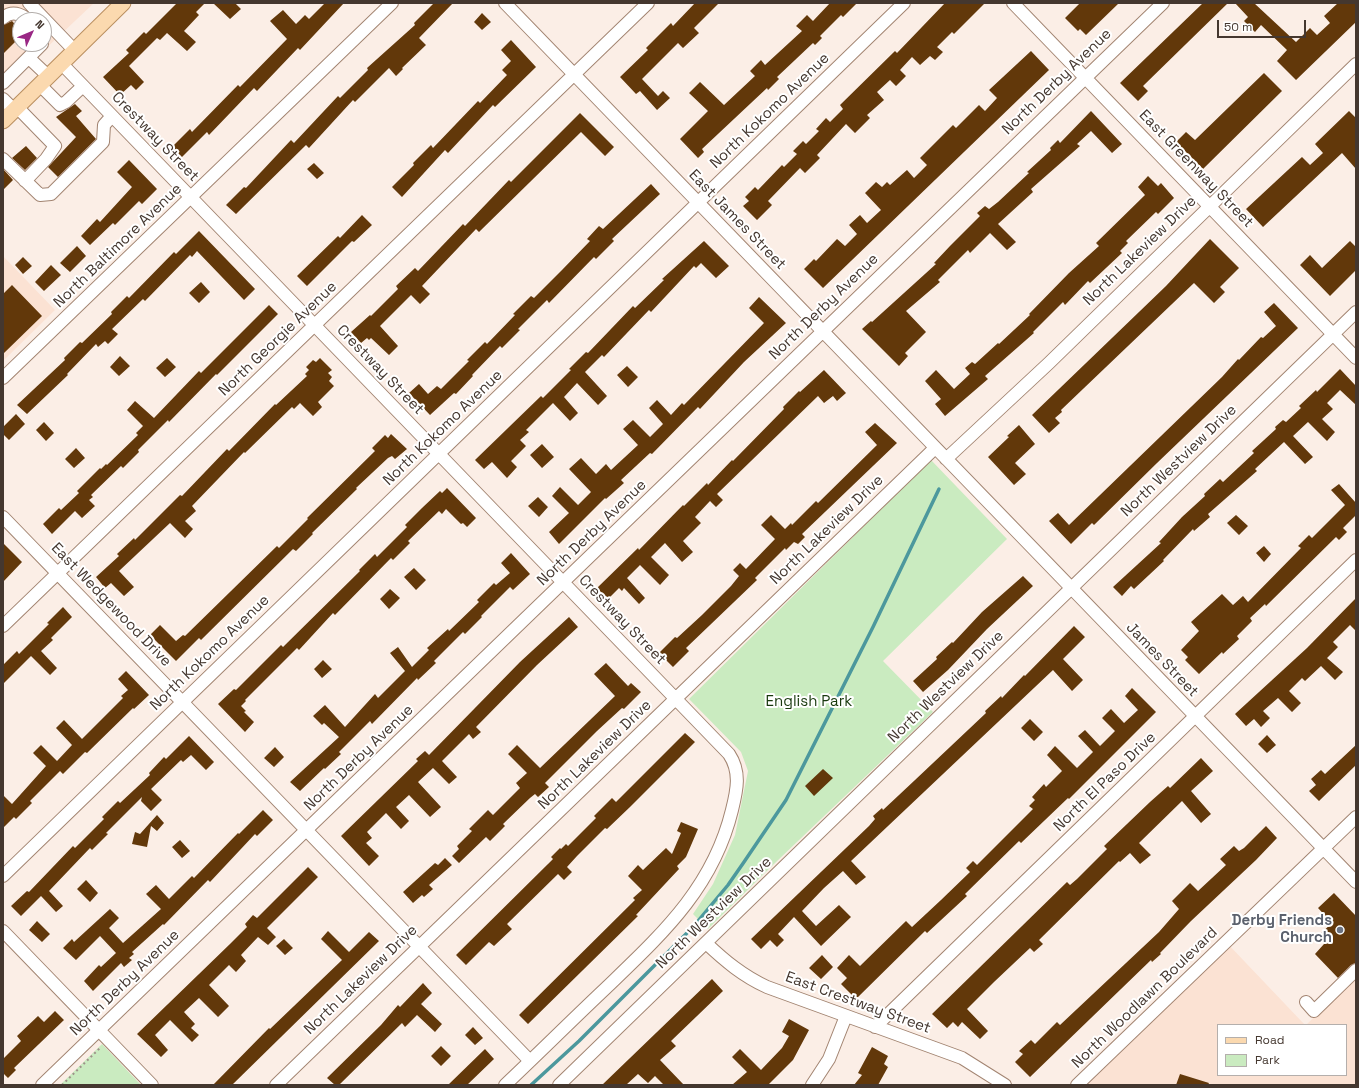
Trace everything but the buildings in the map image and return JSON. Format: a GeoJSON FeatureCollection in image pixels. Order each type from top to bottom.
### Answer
{"type":"FeatureCollection","features":[{"type":"Feature","properties":{"kind":"main road"},"geometry":{"type":"LineString","coordinates":[[11,113],[123,3]]}},
{"type":"Feature","properties":{"kind":"street"},"geometry":{"type":"LineString","coordinates":[[29,3],[74,50]]}},
{"type":"Feature","properties":{"kind":"street","name":"North Baltimore Avenue"},"geometry":{"type":"LineString","coordinates":[[3,378],[192,198],[392,3]]}},
{"type":"Feature","properties":{"kind":"street","name":"East James Street"},"geometry":{"type":"LineString","coordinates":[[505,3],[946,459]]}},
{"type":"Feature","properties":{"kind":"street","name":"North Georgie Avenue"},"geometry":{"type":"LineString","coordinates":[[3,626],[648,3]]}},
{"type":"Feature","properties":{"kind":"street","name":"North Kokomo Avenue"},"geometry":{"type":"LineString","coordinates":[[3,876],[904,3]]}},
{"type":"Feature","properties":{"kind":"street","name":"East Greenway Street"},"geometry":{"type":"LineString","coordinates":[[1013,3],[1356,358]]}},
{"type":"Feature","properties":{"kind":"street","name":"North Derby Avenue"},"geometry":{"type":"LineString","coordinates":[[42,1085],[1163,3]]}},
{"type":"Feature","properties":{"kind":"street"},"geometry":{"type":"LineString","coordinates":[[3,18],[12,13]]}},
{"type":"Feature","properties":{"kind":"street"},"geometry":{"type":"LineString","coordinates":[[3,84],[35,52]]}},
{"type":"Feature","properties":{"kind":"street"},"geometry":{"type":"LineString","coordinates":[[36,52],[44,81],[60,105],[66,102],[84,86]]}},
{"type":"Feature","properties":{"kind":"street","name":"Crestway Street"},"geometry":{"type":"LineString","coordinates":[[61,63],[730,754],[737,771]]}},
{"type":"Feature","properties":{"kind":"street","name":"North Lakeview Drive"},"geometry":{"type":"LineString","coordinates":[[946,459],[1049,363],[1356,64]]}},
{"type":"Feature","properties":{"kind":"street"},"geometry":{"type":"LineString","coordinates":[[3,99],[11,113],[54,146],[46,159],[25,181]]}},
{"type":"Feature","properties":{"kind":"street"},"geometry":{"type":"LineString","coordinates":[[3,159],[40,195],[51,194],[103,142],[104,125],[112,116]]}},
{"type":"Feature","properties":{"kind":"street","name":"North Westview Drive"},"geometry":{"type":"LineString","coordinates":[[559,1085],[1356,312]]}},
{"type":"Feature","properties":{"kind":"street","name":"North Lakeview Drive"},"geometry":{"type":"LineString","coordinates":[[276,1085],[935,448]]}},
{"type":"Feature","properties":{"kind":"street","name":"James Street"},"geometry":{"type":"LineString","coordinates":[[946,459],[1356,882]]}},
{"type":"Feature","properties":{"kind":"street","name":"East Wedgewood Drive"},"geometry":{"type":"LineString","coordinates":[[3,517],[530,1061]]}},
{"type":"Feature","properties":{"kind":"street","name":"North El Paso Drive"},"geometry":{"type":"LineString","coordinates":[[875,1027],[1356,560]]}},
{"type":"Feature","properties":{"kind":"street","name":"North Westview Drive"},"geometry":{"type":"LineString","coordinates":[[505,1085],[649,947],[685,907],[702,882],[717,855],[727,830],[736,789],[737,771]]}},
{"type":"Feature","properties":{"kind":"street","name":"North Woodlawn Boulevard"},"geometry":{"type":"LineString","coordinates":[[1077,1085],[1356,817]]}},
{"type":"Feature","properties":{"kind":"street"},"geometry":{"type":"LineString","coordinates":[[3,932],[152,1085]]}},
{"type":"Feature","properties":{"kind":"street","name":"East Crestway Street"},"geometry":{"type":"LineString","coordinates":[[706,943],[723,959],[756,982],[962,1058],[1005,1085]]}},
{"type":"Feature","properties":{"kind":"street"},"geometry":{"type":"LineString","coordinates":[[1306,1002],[1314,1011],[1356,970]]}},
{"type":"Feature","properties":{"kind":"street"},"geometry":{"type":"LineString","coordinates":[[812,1085],[830,1059],[846,1016]]}},
{"type":"Feature","properties":{"kind":"path"},"geometry":{"type":"LineString","coordinates":[[62,1085],[102,1046]]}},
{"type":"Feature","properties":{"kind":"shaded area"},"geometry":{"type":"Polygon","coordinates":[[[3,3],[94,3],[52,43],[52,12],[12,12],[12,52],[42,52],[3,89],[3,3]]]}},
{"type":"Feature","properties":{"kind":"shaded area"},"geometry":{"type":"Polygon","coordinates":[[[3,256],[55,310],[3,361],[3,256]]]}},
{"type":"Feature","properties":{"kind":"shaded area"},"geometry":{"type":"Polygon","coordinates":[[[1226,942],[1304,1024],[1217,1024],[1217,1076],[1347,1076],[1347,1024],[1307,1024],[1356,976],[1356,1085],[1077,1085],[1226,942]]]}},
{"type":"Feature","properties":{"kind":"green space","name":"English Park"},"geometry":{"type":"Polygon","coordinates":[[[931,460],[1007,539],[883,661],[933,712],[708,929],[693,914],[713,884],[735,835],[748,771],[741,752],[689,699],[931,460]]]}},
{"type":"Feature","properties":{"kind":"green space"},"geometry":{"type":"Polygon","coordinates":[[[102,1044],[141,1085],[60,1085],[102,1044]]]}},
{"type":"Feature","properties":{"kind":"waterway"},"geometry":{"type":"LineString","coordinates":[[531,1085],[579,1041],[693,927],[728,885],[744,862],[786,800],[873,627],[939,489]]}},
{"type":"Feature","properties":{"kind":"place","name":"Derby Friends Church"},"geometry":{"type":"Point","coordinates":[1340,930]}}]}
